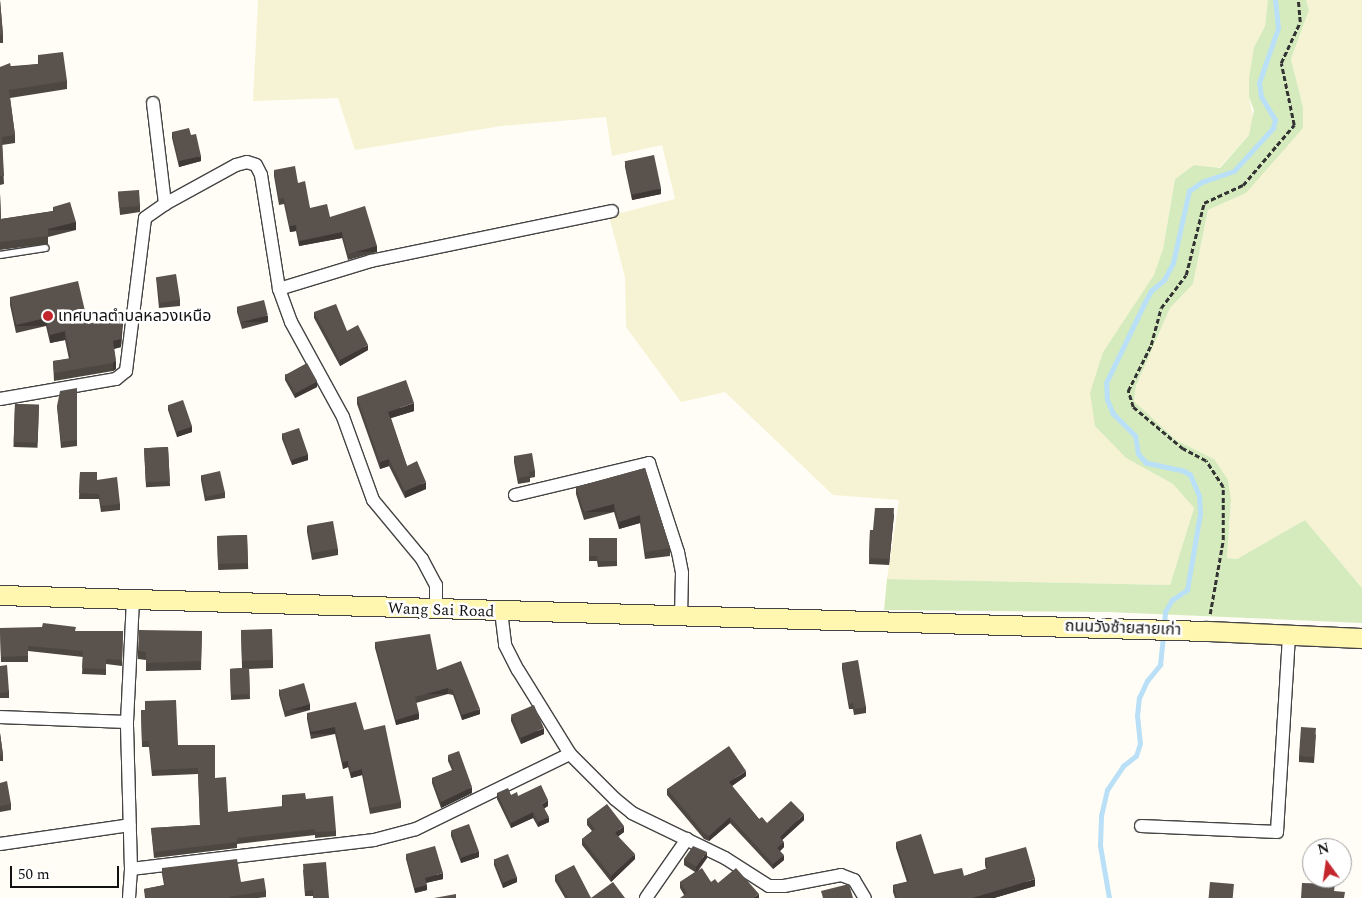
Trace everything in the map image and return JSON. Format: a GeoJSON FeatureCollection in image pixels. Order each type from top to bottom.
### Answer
{"type":"FeatureCollection","features":[{"type":"Feature","properties":{"kind":"main road","name":"Wang Sai Road"},"geometry":{"type":"LineString","coordinates":[[0,595],[436,610],[883,622]]}},
{"type":"Feature","properties":{"kind":"main road","name":"ถนนวังซ้ายสายเก่า"},"geometry":{"type":"LineString","coordinates":[[883,622],[1289,633],[1362,638]]}},
{"type":"Feature","properties":{"kind":"street"},"geometry":{"type":"LineString","coordinates":[[153,102],[164,204]]}},
{"type":"Feature","properties":{"kind":"street"},"geometry":{"type":"LineString","coordinates":[[0,399],[116,380],[126,371],[145,218],[164,204],[236,165],[247,162],[256,165],[261,175],[279,289],[291,322],[343,417],[373,500],[422,559],[436,585],[436,610]]}},
{"type":"Feature","properties":{"kind":"street"},"geometry":{"type":"LineString","coordinates":[[279,289],[371,261],[612,211]]}},
{"type":"Feature","properties":{"kind":"street"},"geometry":{"type":"LineString","coordinates":[[516,495],[649,463],[678,552],[682,574],[681,616]]}},
{"type":"Feature","properties":{"kind":"street"},"geometry":{"type":"LineString","coordinates":[[129,898],[131,868],[127,722],[133,599]]}},
{"type":"Feature","properties":{"kind":"street"},"geometry":{"type":"LineString","coordinates":[[502,612],[506,645],[570,754],[632,812],[687,839],[769,886],[784,886],[841,875],[854,880],[865,898]]}},
{"type":"Feature","properties":{"kind":"street"},"geometry":{"type":"LineString","coordinates":[[1141,826],[1277,832],[1289,633]]}},
{"type":"Feature","properties":{"kind":"street"},"geometry":{"type":"LineString","coordinates":[[0,717],[127,722]]}},
{"type":"Feature","properties":{"kind":"street"},"geometry":{"type":"LineString","coordinates":[[131,868],[374,840],[416,829],[570,754]]}},
{"type":"Feature","properties":{"kind":"street"},"geometry":{"type":"LineString","coordinates":[[0,844],[130,825]]}},
{"type":"Feature","properties":{"kind":"street"},"geometry":{"type":"LineString","coordinates":[[646,898],[687,839]]}},
{"type":"Feature","properties":{"kind":"lane"},"geometry":{"type":"LineString","coordinates":[[0,255],[45,248]]}},
{"type":"Feature","properties":{"kind":"path"},"geometry":{"type":"LineString","coordinates":[[1207,631],[1220,567],[1223,487],[1206,461],[1183,449],[1133,407],[1128,391],[1151,345],[1161,308],[1186,275],[1204,203],[1243,185],[1294,125],[1281,63],[1300,22],[1298,0]]}},
{"type":"Feature","properties":{"kind":"shaded area"},"geometry":{"type":"Polygon","coordinates":[[[258,0],[1268,0],[1265,26],[1254,47],[1249,97],[1254,121],[1249,135],[1219,168],[1194,165],[1175,179],[1163,249],[1154,276],[1103,352],[1126,458],[1173,484],[1194,508],[1170,585],[887,579],[899,500],[833,495],[725,392],[681,402],[626,327],[625,277],[609,216],[675,199],[662,145],[612,156],[606,117],[501,126],[355,150],[338,98],[253,101],[258,0]]]}},
{"type":"Feature","properties":{"kind":"shaded area"},"geometry":{"type":"Polygon","coordinates":[[[1306,0],[1362,0],[1362,588],[1305,520],[1237,559],[1227,558],[1231,500],[1214,459],[1176,440],[1134,401],[1136,386],[1170,308],[1193,284],[1208,210],[1246,193],[1303,107],[1291,59],[1309,10],[1306,0]]]}},
{"type":"Feature","properties":{"kind":"green space"},"geometry":{"type":"Polygon","coordinates":[[[1268,0],[1306,0],[1309,10],[1291,59],[1303,107],[1303,128],[1246,193],[1208,210],[1193,284],[1170,308],[1136,386],[1134,401],[1176,440],[1214,459],[1228,480],[1231,500],[1227,558],[1237,559],[1305,520],[1362,588],[1362,623],[1108,612],[884,610],[887,579],[1170,585],[1194,508],[1173,484],[1126,458],[1095,426],[1090,393],[1103,352],[1154,275],[1163,249],[1175,179],[1194,165],[1220,168],[1249,135],[1254,110],[1249,97],[1249,78],[1254,47],[1265,26],[1268,0]]]}},
{"type":"Feature","properties":{"kind":"building"},"geometry":{"type":"Polygon","coordinates":[[[0,0],[3,35],[0,35],[0,0]]]}},
{"type":"Feature","properties":{"kind":"building"},"geometry":{"type":"Polygon","coordinates":[[[63,52],[67,81],[9,90],[15,135],[2,137],[4,176],[0,176],[0,67],[10,63],[11,67],[39,64],[38,55],[63,52]]]}},
{"type":"Feature","properties":{"kind":"building"},"geometry":{"type":"Polygon","coordinates":[[[189,128],[191,135],[196,134],[201,156],[179,161],[172,132],[189,128]]]}},
{"type":"Feature","properties":{"kind":"building"},"geometry":{"type":"Polygon","coordinates":[[[654,155],[661,188],[632,194],[625,161],[654,155]]]}},
{"type":"Feature","properties":{"kind":"building"},"geometry":{"type":"Polygon","coordinates":[[[295,166],[298,183],[305,181],[310,208],[327,204],[330,217],[365,206],[377,246],[348,254],[342,232],[299,241],[296,225],[290,226],[284,198],[279,199],[274,170],[295,166]]]}},
{"type":"Feature","properties":{"kind":"building"},"geometry":{"type":"Polygon","coordinates":[[[139,190],[140,206],[119,207],[118,191],[139,190]]]}},
{"type":"Feature","properties":{"kind":"building"},"geometry":{"type":"Polygon","coordinates":[[[0,193],[1,219],[54,211],[53,207],[70,202],[76,222],[48,229],[48,236],[0,242],[0,193]]]}},
{"type":"Feature","properties":{"kind":"building"},"geometry":{"type":"Polygon","coordinates":[[[176,274],[180,300],[160,303],[156,277],[176,274]]]}},
{"type":"Feature","properties":{"kind":"building"},"geometry":{"type":"Polygon","coordinates":[[[78,281],[88,324],[123,315],[121,339],[113,341],[116,360],[113,363],[54,373],[53,361],[71,358],[65,331],[50,335],[46,318],[16,325],[10,297],[78,281]]]}},
{"type":"Feature","properties":{"kind":"building"},"geometry":{"type":"Polygon","coordinates":[[[264,300],[268,316],[241,322],[237,307],[264,300]]]}},
{"type":"Feature","properties":{"kind":"building"},"geometry":{"type":"Polygon","coordinates":[[[336,304],[347,331],[358,325],[368,345],[340,360],[314,312],[336,304]]]}},
{"type":"Feature","properties":{"kind":"building"},"geometry":{"type":"Polygon","coordinates":[[[307,363],[317,381],[295,393],[285,375],[307,363]]]}},
{"type":"Feature","properties":{"kind":"building"},"geometry":{"type":"Polygon","coordinates":[[[406,380],[414,403],[388,412],[407,466],[417,461],[426,482],[405,491],[389,459],[380,462],[357,397],[406,380]]]}},
{"type":"Feature","properties":{"kind":"building"},"geometry":{"type":"Polygon","coordinates":[[[77,388],[77,440],[61,442],[57,406],[60,391],[77,388]]]}},
{"type":"Feature","properties":{"kind":"building"},"geometry":{"type":"Polygon","coordinates":[[[183,400],[192,426],[177,432],[168,405],[183,400]]]}},
{"type":"Feature","properties":{"kind":"building"},"geometry":{"type":"Polygon","coordinates":[[[15,404],[39,405],[38,443],[14,442],[15,404]]]}},
{"type":"Feature","properties":{"kind":"building"},"geometry":{"type":"Polygon","coordinates":[[[299,428],[308,454],[291,460],[282,434],[299,428]]]}},
{"type":"Feature","properties":{"kind":"building"},"geometry":{"type":"Polygon","coordinates":[[[168,447],[170,481],[146,482],[144,448],[168,447]]]}},
{"type":"Feature","properties":{"kind":"building"},"geometry":{"type":"Polygon","coordinates":[[[532,453],[535,471],[529,472],[530,476],[518,478],[514,456],[532,453]]]}},
{"type":"Feature","properties":{"kind":"building"},"geometry":{"type":"Polygon","coordinates":[[[645,468],[670,548],[645,552],[640,515],[619,522],[614,504],[584,512],[576,487],[645,468]]]}},
{"type":"Feature","properties":{"kind":"building"},"geometry":{"type":"Polygon","coordinates":[[[220,471],[225,492],[206,497],[201,475],[220,471]]]}},
{"type":"Feature","properties":{"kind":"building"},"geometry":{"type":"Polygon","coordinates":[[[80,472],[97,472],[97,480],[117,477],[120,504],[101,506],[99,494],[79,493],[80,472]]]}},
{"type":"Feature","properties":{"kind":"building"},"geometry":{"type":"Polygon","coordinates":[[[875,508],[894,508],[889,559],[869,558],[870,530],[873,530],[875,508]]]}},
{"type":"Feature","properties":{"kind":"building"},"geometry":{"type":"Polygon","coordinates":[[[333,521],[338,549],[312,553],[307,526],[333,521]]]}},
{"type":"Feature","properties":{"kind":"building"},"geometry":{"type":"Polygon","coordinates":[[[247,535],[248,563],[218,564],[217,536],[247,535]]]}},
{"type":"Feature","properties":{"kind":"building"},"geometry":{"type":"Polygon","coordinates":[[[589,538],[617,538],[617,561],[598,561],[597,556],[589,556],[589,538]]]}},
{"type":"Feature","properties":{"kind":"building"},"geometry":{"type":"Polygon","coordinates":[[[43,623],[76,627],[75,631],[123,631],[122,660],[106,659],[106,669],[82,668],[83,651],[28,646],[28,656],[1,657],[0,628],[42,627],[43,623]]]}},
{"type":"Feature","properties":{"kind":"building"},"geometry":{"type":"Polygon","coordinates":[[[272,629],[273,660],[242,661],[241,630],[272,629]]]}},
{"type":"Feature","properties":{"kind":"building"},"geometry":{"type":"Polygon","coordinates":[[[139,630],[202,631],[201,661],[146,663],[146,652],[138,651],[139,630]]]}},
{"type":"Feature","properties":{"kind":"building"},"geometry":{"type":"Polygon","coordinates":[[[430,634],[437,670],[461,661],[480,709],[462,715],[453,690],[448,688],[415,697],[419,713],[396,720],[375,642],[430,634]]]}},
{"type":"Feature","properties":{"kind":"building"},"geometry":{"type":"Polygon","coordinates":[[[858,660],[866,707],[854,709],[853,703],[849,704],[842,663],[858,660]]]}},
{"type":"Feature","properties":{"kind":"building"},"geometry":{"type":"Polygon","coordinates":[[[7,665],[9,692],[0,693],[0,666],[7,665]]]}},
{"type":"Feature","properties":{"kind":"building"},"geometry":{"type":"Polygon","coordinates":[[[249,668],[250,694],[231,695],[230,669],[249,668]]]}},
{"type":"Feature","properties":{"kind":"building"},"geometry":{"type":"Polygon","coordinates":[[[304,683],[310,704],[285,711],[279,690],[304,683]]]}},
{"type":"Feature","properties":{"kind":"building"},"geometry":{"type":"Polygon","coordinates":[[[176,700],[178,745],[215,745],[215,778],[226,777],[228,812],[283,806],[282,795],[305,793],[306,799],[333,796],[336,831],[315,832],[315,829],[237,838],[237,842],[154,852],[151,828],[200,825],[198,768],[152,770],[149,741],[142,741],[141,710],[145,710],[145,701],[176,700]]]}},
{"type":"Feature","properties":{"kind":"building"},"geometry":{"type":"Polygon","coordinates":[[[356,702],[364,730],[385,725],[401,802],[370,808],[362,769],[351,772],[348,761],[343,762],[335,727],[311,732],[307,713],[356,702]]]}},
{"type":"Feature","properties":{"kind":"building"},"geometry":{"type":"Polygon","coordinates":[[[534,705],[544,728],[521,738],[511,715],[534,705]]]}},
{"type":"Feature","properties":{"kind":"building"},"geometry":{"type":"Polygon","coordinates":[[[1301,727],[1316,728],[1314,757],[1299,756],[1301,727]]]}},
{"type":"Feature","properties":{"kind":"building"},"geometry":{"type":"Polygon","coordinates":[[[0,733],[3,755],[0,755],[0,733]]]}},
{"type":"Feature","properties":{"kind":"building"},"geometry":{"type":"Polygon","coordinates":[[[729,746],[746,771],[729,782],[759,819],[762,817],[767,823],[791,801],[804,814],[780,837],[784,842],[777,848],[784,855],[773,864],[730,817],[709,836],[704,833],[667,789],[729,746]]]}},
{"type":"Feature","properties":{"kind":"building"},"geometry":{"type":"Polygon","coordinates":[[[459,751],[472,787],[441,802],[432,778],[454,770],[448,755],[459,751]]]}},
{"type":"Feature","properties":{"kind":"building"},"geometry":{"type":"Polygon","coordinates":[[[7,781],[11,804],[0,806],[0,783],[7,781]]]}},
{"type":"Feature","properties":{"kind":"building"},"geometry":{"type":"Polygon","coordinates":[[[541,785],[548,800],[542,804],[549,817],[538,822],[533,812],[511,823],[497,793],[508,788],[511,795],[517,792],[518,796],[541,785]]]}},
{"type":"Feature","properties":{"kind":"building"},"geometry":{"type":"Polygon","coordinates":[[[607,804],[624,826],[615,833],[635,854],[611,876],[582,839],[595,829],[587,819],[607,804]]]}},
{"type":"Feature","properties":{"kind":"building"},"geometry":{"type":"Polygon","coordinates":[[[469,824],[479,851],[461,858],[451,830],[469,824]]]}},
{"type":"Feature","properties":{"kind":"building"},"geometry":{"type":"Polygon","coordinates":[[[921,834],[934,874],[962,868],[964,876],[988,868],[985,858],[1026,847],[1035,879],[972,898],[897,898],[893,885],[909,881],[896,842],[921,834]]]}},
{"type":"Feature","properties":{"kind":"building"},"geometry":{"type":"Polygon","coordinates":[[[435,846],[443,873],[425,878],[427,885],[415,888],[406,854],[435,846]]]}},
{"type":"Feature","properties":{"kind":"building"},"geometry":{"type":"Polygon","coordinates":[[[693,846],[707,852],[696,867],[684,859],[693,846]]]}},
{"type":"Feature","properties":{"kind":"building"},"geometry":{"type":"Polygon","coordinates":[[[508,854],[517,877],[503,883],[494,859],[508,854]]]}},
{"type":"Feature","properties":{"kind":"building"},"geometry":{"type":"Polygon","coordinates":[[[237,859],[241,882],[264,878],[266,891],[229,898],[146,898],[144,889],[165,885],[162,868],[237,859]]]}},
{"type":"Feature","properties":{"kind":"building"},"geometry":{"type":"Polygon","coordinates":[[[326,862],[329,898],[313,898],[313,890],[305,891],[303,864],[326,862]]]}},
{"type":"Feature","properties":{"kind":"building"},"geometry":{"type":"Polygon","coordinates":[[[574,865],[591,898],[568,898],[555,875],[574,865]]]}},
{"type":"Feature","properties":{"kind":"building"},"geometry":{"type":"Polygon","coordinates":[[[702,868],[711,882],[715,879],[718,883],[736,868],[759,894],[753,898],[680,898],[687,893],[680,882],[702,868]]]}},
{"type":"Feature","properties":{"kind":"building"},"geometry":{"type":"Polygon","coordinates":[[[613,882],[625,898],[591,898],[613,882]]]}},
{"type":"Feature","properties":{"kind":"building"},"geometry":{"type":"Polygon","coordinates":[[[1210,882],[1234,884],[1233,898],[1209,898],[1210,882]]]}},
{"type":"Feature","properties":{"kind":"building"},"geometry":{"type":"Polygon","coordinates":[[[1302,883],[1302,888],[1334,888],[1334,891],[1345,892],[1344,898],[1301,898],[1302,883]]]}},
{"type":"Feature","properties":{"kind":"building"},"geometry":{"type":"Polygon","coordinates":[[[849,884],[853,898],[823,898],[821,891],[849,884]]]}},
{"type":"Feature","properties":{"kind":"building"},"geometry":{"type":"Polygon","coordinates":[[[456,894],[456,898],[434,898],[456,894]]]}},
{"type":"Feature","properties":{"kind":"waterway"},"geometry":{"type":"LineString","coordinates":[[1164,624],[1165,612],[1172,600],[1187,590],[1200,514],[1199,496],[1190,475],[1183,471],[1146,463],[1138,454],[1135,436],[1113,414],[1107,400],[1106,383],[1151,291],[1164,280],[1173,263],[1189,191],[1202,182],[1234,171],[1273,128],[1275,120],[1261,97],[1259,83],[1278,28],[1275,0]]}},
{"type":"Feature","properties":{"kind":"waterway"},"geometry":{"type":"LineString","coordinates":[[1109,898],[1100,846],[1101,816],[1107,790],[1123,766],[1136,756],[1140,744],[1137,716],[1139,698],[1147,681],[1160,665],[1163,635]]}},
{"type":"Feature","properties":{"kind":"place","name":"เทศบาลตำบลหลวงเหนือ"},"geometry":{"type":"Point","coordinates":[48,316]}}]}
